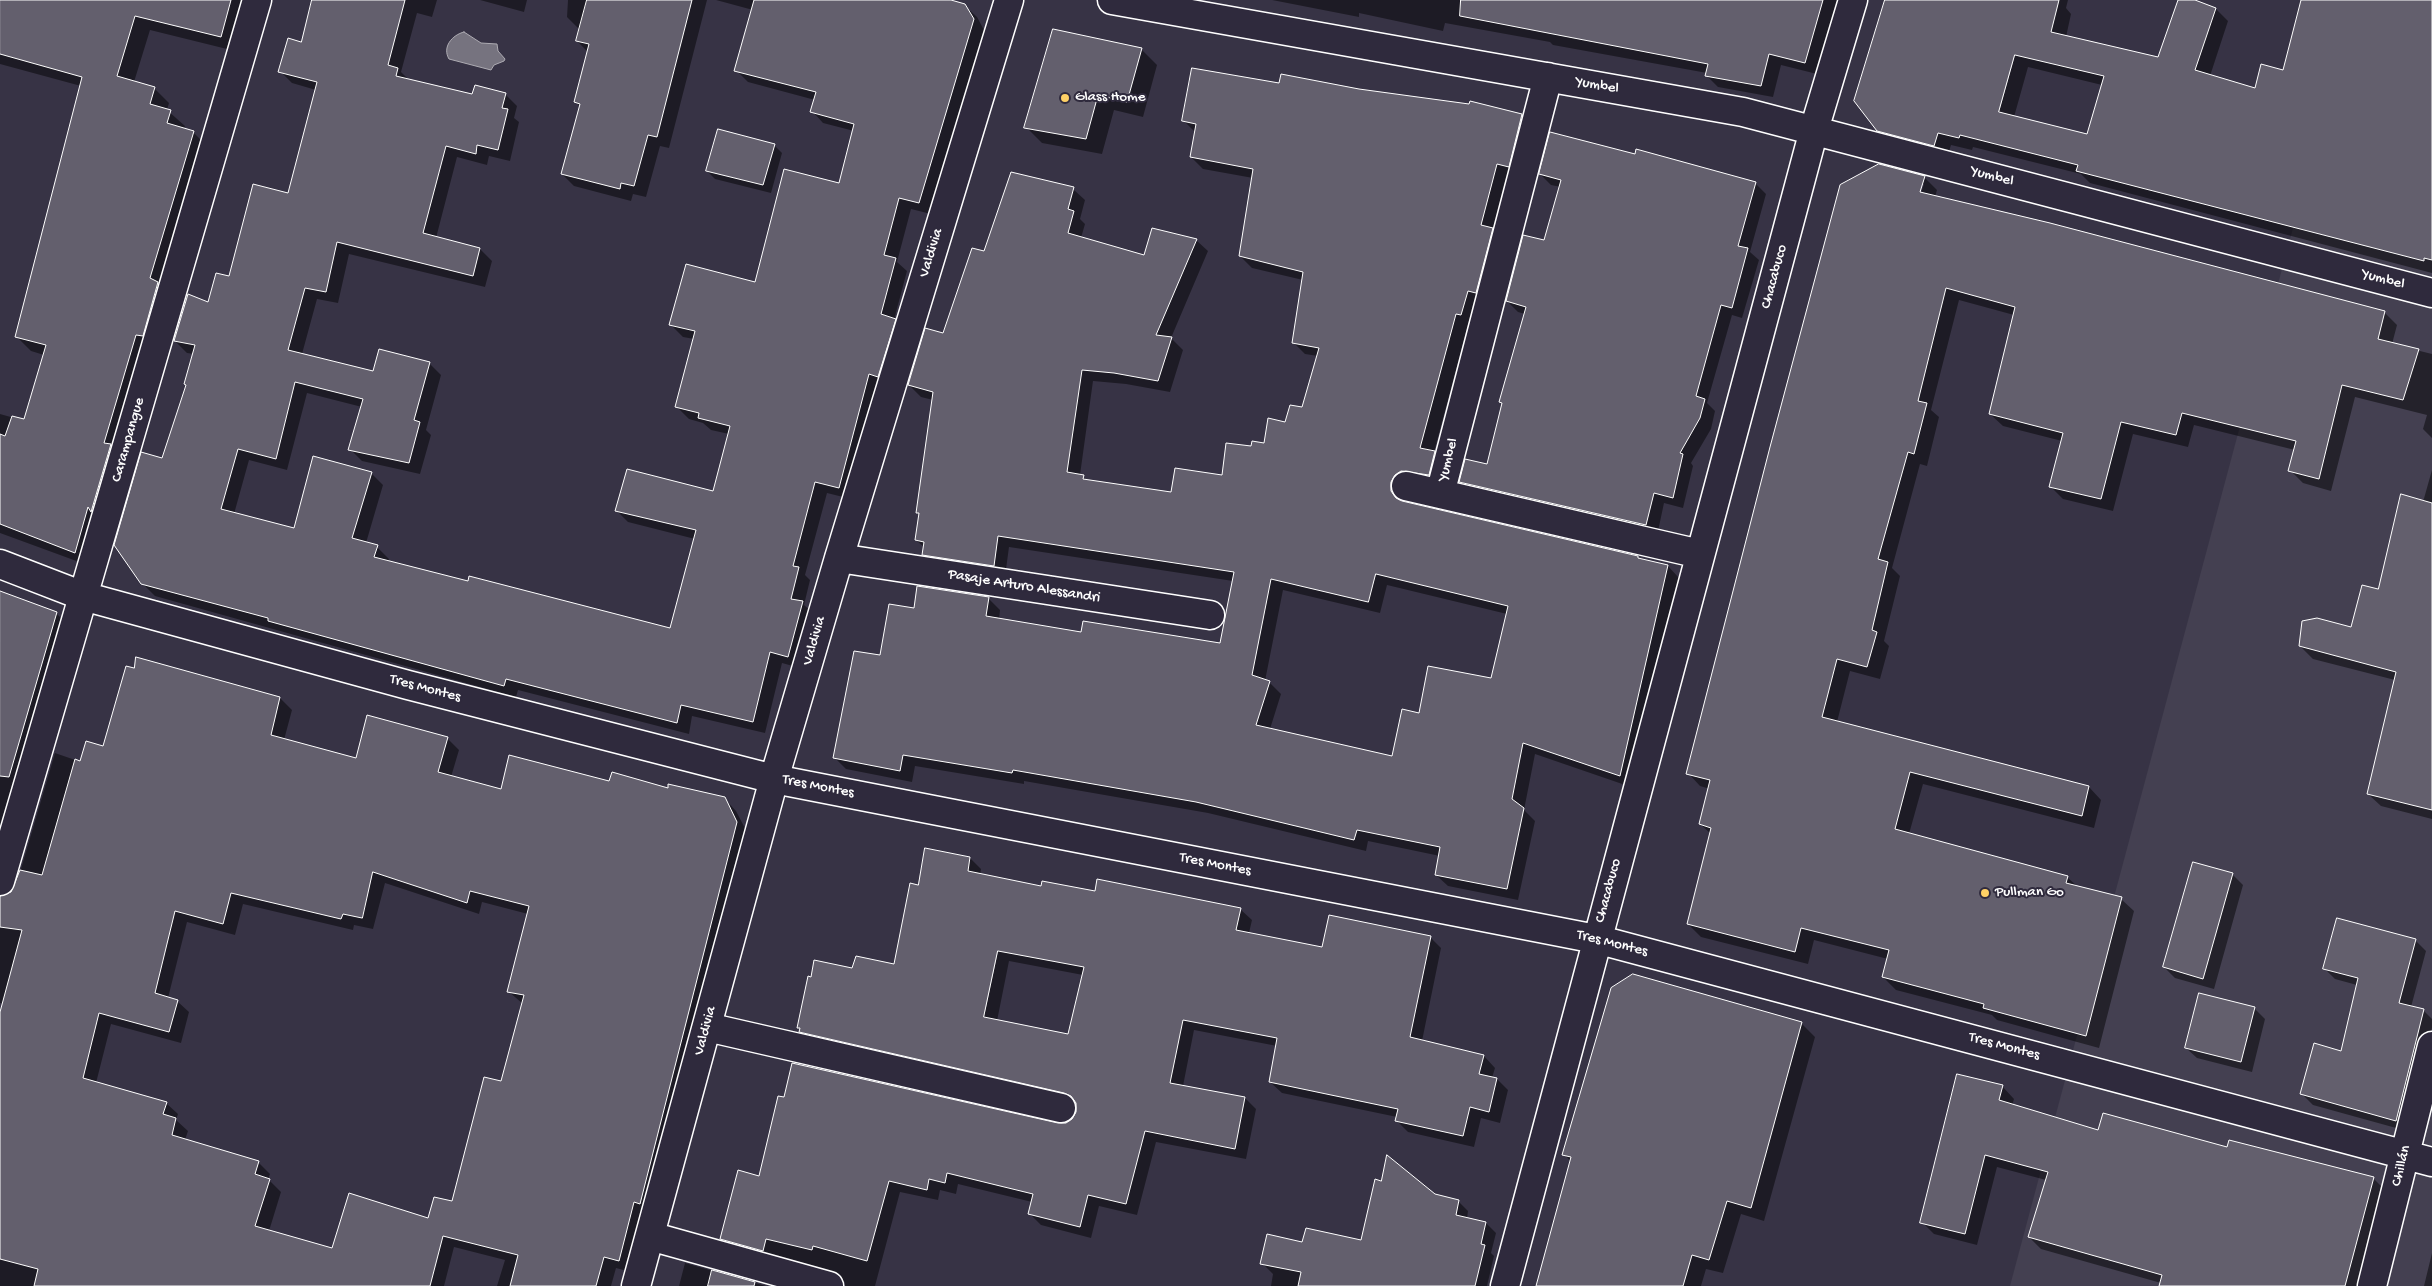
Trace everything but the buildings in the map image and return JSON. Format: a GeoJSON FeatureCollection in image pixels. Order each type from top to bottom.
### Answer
{"type":"FeatureCollection","features":[{"type":"Feature","properties":{"kind":"street","name":"Carampangue"},"geometry":{"type":"LineString","coordinates":[[0,881],[258,0]]}},
{"type":"Feature","properties":{"kind":"street","name":"Valdivia"},"geometry":{"type":"LineString","coordinates":[[636,1286],[774,779],[839,558],[1009,0]]}},
{"type":"Feature","properties":{"kind":"street","name":"Yumbel"},"geometry":{"type":"LineString","coordinates":[[1112,0],[1743,112],[2432,293]]}},
{"type":"Feature","properties":{"kind":"street","name":"Chacabuco"},"geometry":{"type":"LineString","coordinates":[[1505,1286],[1596,939],[1814,130],[1853,0]]}},
{"type":"Feature","properties":{"kind":"street","name":"Yumbel"},"geometry":{"type":"LineString","coordinates":[[1440,494],[1548,77]]}},
{"type":"Feature","properties":{"kind":"street"},"geometry":{"type":"LineString","coordinates":[[1406,486],[1700,554]]}},
{"type":"Feature","properties":{"kind":"street","name":"Pasaje Arturo Alessandri"},"geometry":{"type":"LineString","coordinates":[[839,558],[1210,615]]}},
{"type":"Feature","properties":{"kind":"street","name":"Tres Montes"},"geometry":{"type":"LineString","coordinates":[[0,564],[83,596],[408,685],[774,779],[1596,939],[2432,1162]]}},
{"type":"Feature","properties":{"kind":"street"},"geometry":{"type":"LineString","coordinates":[[707,1027],[1061,1108]]}},
{"type":"Feature","properties":{"kind":"street","name":"Chillán"},"geometry":{"type":"LineString","coordinates":[[2372,1286],[2432,1046]]}},
{"type":"Feature","properties":{"kind":"street"},"geometry":{"type":"LineString","coordinates":[[650,1236],[829,1286]]}},
{"type":"Feature","properties":{"kind":"shaded area"},"geometry":{"type":"Polygon","coordinates":[[[2354,0],[2432,0],[2432,1286],[2010,1286],[2354,0]]]}},
{"type":"Feature","properties":{"kind":"shaded area"},"geometry":{"type":"Polygon","coordinates":[[[464,32],[481,43],[497,44],[498,51],[505,59],[504,61],[494,65],[491,70],[449,59],[447,50],[449,42],[464,32]]]}},
{"type":"Feature","properties":{"kind":"place","name":"Glass Home"},"geometry":{"type":"Point","coordinates":[1065,98]}},
{"type":"Feature","properties":{"kind":"place","name":"Pullman Go"},"geometry":{"type":"Point","coordinates":[1985,893]}}]}
